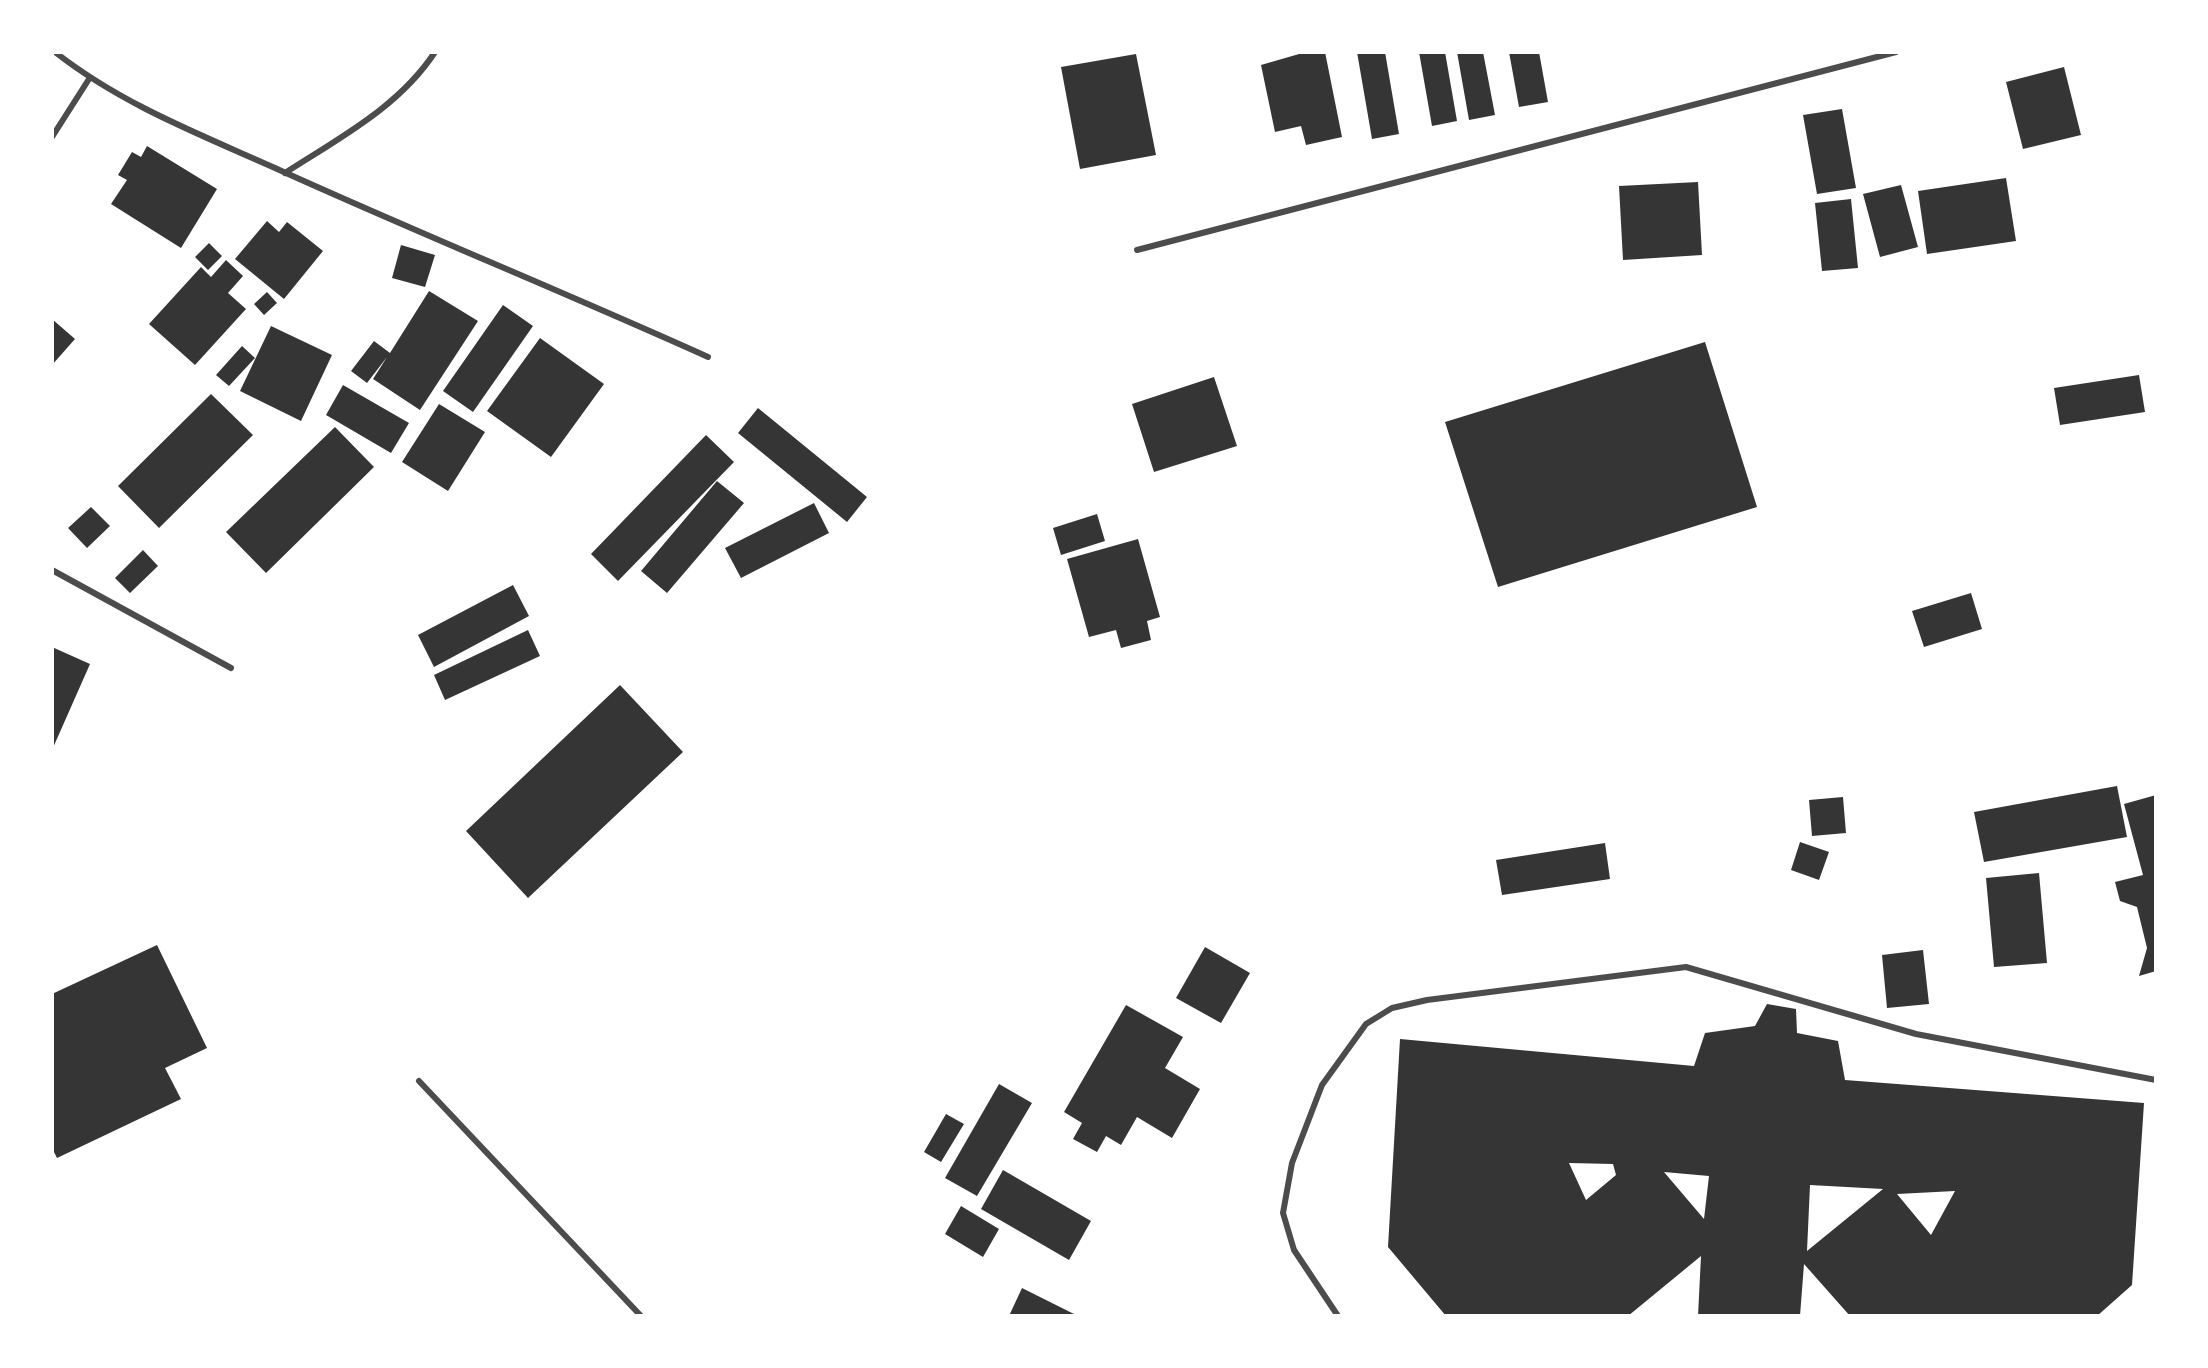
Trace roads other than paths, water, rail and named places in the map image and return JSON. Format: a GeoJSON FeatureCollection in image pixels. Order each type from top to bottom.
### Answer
{"type":"FeatureCollection","features":[{"type":"Feature","properties":{"kind":"street"},"geometry":{"type":"LineString","coordinates":[[55,52],[89,79],[135,104],[365,210],[603,309],[708,357]]}},
{"type":"Feature","properties":{"kind":"street"},"geometry":{"type":"LineString","coordinates":[[285,173],[394,101],[420,76],[435,52]]}},
{"type":"Feature","properties":{"kind":"street"},"geometry":{"type":"LineString","coordinates":[[1137,250],[1896,52]]}},
{"type":"Feature","properties":{"kind":"street"},"geometry":{"type":"LineString","coordinates":[[52,136],[89,79]]}},
{"type":"Feature","properties":{"kind":"street"},"geometry":{"type":"LineString","coordinates":[[52,570],[231,668]]}},
{"type":"Feature","properties":{"kind":"street"},"geometry":{"type":"LineString","coordinates":[[1338,1316],[1294,1250],[1283,1213],[1292,1162],[1322,1085],[1366,1024],[1392,1008],[1427,1000],[1686,967],[1916,1034],[2156,1080]]}},
{"type":"Feature","properties":{"kind":"street"},"geometry":{"type":"LineString","coordinates":[[419,1081],[641,1316]]}}]}
